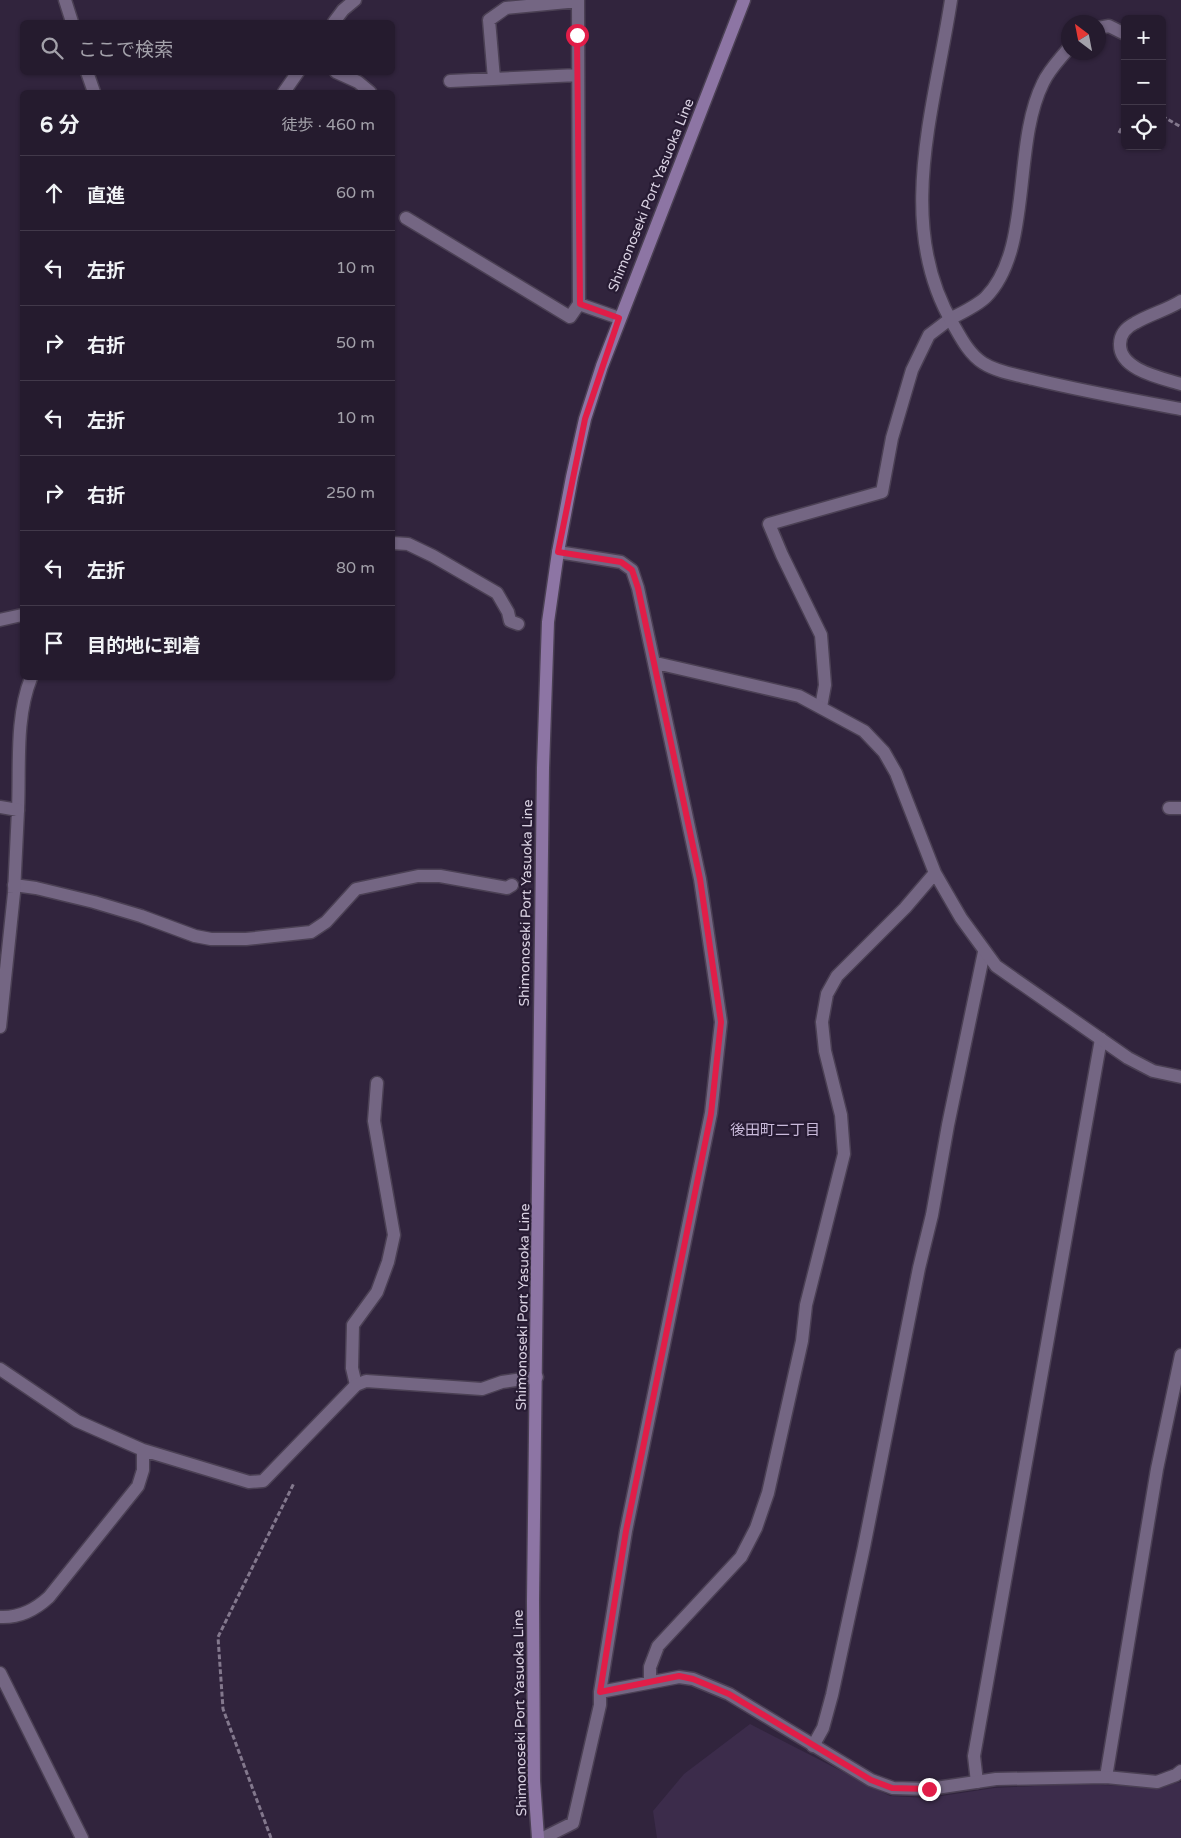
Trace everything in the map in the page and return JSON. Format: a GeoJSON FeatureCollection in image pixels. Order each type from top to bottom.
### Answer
{"type":"FeatureCollection","features":[{"type":"Feature","properties":{"kind":"main road","name":"Shimonoseki Port Yasuoka Line"},"geometry":{"type":"LineString","coordinates":[[538,1838],[533,1726],[542,768],[548,622],[558,552],[585,419],[619,318],[744,0]]}},
{"type":"Feature","properties":{"kind":"street"},"geometry":{"type":"LineString","coordinates":[[64,0],[71,20]]}},
{"type":"Feature","properties":{"kind":"street"},"geometry":{"type":"LineString","coordinates":[[336,20],[355,0]]}},
{"type":"Feature","properties":{"kind":"street"},"geometry":{"type":"LineString","coordinates":[[406,218],[570,317],[580,304],[578,0],[506,8],[489,20],[494,79]]}},
{"type":"Feature","properties":{"kind":"street"},"geometry":{"type":"LineString","coordinates":[[951,0],[942,61],[928,121],[923,162],[924,226],[930,268],[935,289],[950,319],[968,349],[982,363],[998,370],[1062,386],[1181,409]]}},
{"type":"Feature","properties":{"kind":"street"},"geometry":{"type":"LineString","coordinates":[[1106,26],[1121,32]]}},
{"type":"Feature","properties":{"kind":"street"},"geometry":{"type":"LineString","coordinates":[[821,707],[825,685],[821,635],[769,524],[882,492],[892,438],[912,370],[928,334],[985,298],[1001,276],[1017,222],[1023,157],[1034,107],[1043,82],[1061,58]]}},
{"type":"Feature","properties":{"kind":"street"},"geometry":{"type":"LineString","coordinates":[[88,75],[93,90]]}},
{"type":"Feature","properties":{"kind":"street"},"geometry":{"type":"LineString","coordinates":[[285,90],[296,75]]}},
{"type":"Feature","properties":{"kind":"street"},"geometry":{"type":"LineString","coordinates":[[343,75],[358,82],[368,90]]}},
{"type":"Feature","properties":{"kind":"street"},"geometry":{"type":"LineString","coordinates":[[450,81],[578,75]]}},
{"type":"Feature","properties":{"kind":"street"},"geometry":{"type":"LineString","coordinates":[[1181,301],[1134,323],[1124,331],[1120,341],[1120,350],[1123,357],[1134,366],[1181,384]]}},
{"type":"Feature","properties":{"kind":"street"},"geometry":{"type":"LineString","coordinates":[[580,304],[619,318]]}},
{"type":"Feature","properties":{"kind":"street"},"geometry":{"type":"LineString","coordinates":[[395,543],[408,544],[497,593],[508,612],[510,621],[518,624]]}},
{"type":"Feature","properties":{"kind":"street"},"geometry":{"type":"LineString","coordinates":[[543,1838],[573,1822],[600,1705],[600,1692],[626,1531],[711,1114],[721,1022],[700,879],[656,663],[648,639],[638,588],[632,570],[621,562],[608,558],[558,552]]}},
{"type":"Feature","properties":{"kind":"street"},"geometry":{"type":"LineString","coordinates":[[0,620],[20,615]]}},
{"type":"Feature","properties":{"kind":"street"},"geometry":{"type":"LineString","coordinates":[[656,663],[799,696],[864,731],[884,752],[896,773],[935,873],[961,918],[996,966],[1128,1058],[1153,1070],[1181,1077]]}},
{"type":"Feature","properties":{"kind":"street"},"geometry":{"type":"LineString","coordinates":[[0,1027],[14,886],[22,717],[24,694],[30,680]]}},
{"type":"Feature","properties":{"kind":"street"},"geometry":{"type":"LineString","coordinates":[[0,807],[18,810]]}},
{"type":"Feature","properties":{"kind":"street"},"geometry":{"type":"LineString","coordinates":[[650,1681],[650,1666],[658,1646],[741,1557],[756,1528],[768,1493],[802,1341],[806,1305],[844,1154],[841,1115],[825,1051],[822,1022],[827,994],[837,976],[904,908],[935,873]]}},
{"type":"Feature","properties":{"kind":"street"},"geometry":{"type":"LineString","coordinates":[[14,886],[36,888],[120,909],[195,936],[211,939],[246,939],[311,932],[326,922],[356,890],[418,876],[440,876],[507,888],[512,885]]}},
{"type":"Feature","properties":{"kind":"street"},"geometry":{"type":"LineString","coordinates":[[813,1746],[823,1728],[830,1703],[864,1547],[984,952]]}},
{"type":"Feature","properties":{"kind":"street"},"geometry":{"type":"LineString","coordinates":[[977,1782],[974,1756],[1101,1039]]}},
{"type":"Feature","properties":{"kind":"street"},"geometry":{"type":"LineString","coordinates":[[356,1385],[352,1368],[353,1325],[377,1292],[388,1262],[394,1235],[374,1121],[376,1083]]}},
{"type":"Feature","properties":{"kind":"street"},"geometry":{"type":"LineString","coordinates":[[1106,1777],[1150,1508],[1181,1355]]}},
{"type":"Feature","properties":{"kind":"street"},"geometry":{"type":"LineString","coordinates":[[0,1369],[77,1421],[143,1450],[249,1482],[262,1481],[356,1385],[366,1381],[482,1389],[502,1382],[537,1377]]}},
{"type":"Feature","properties":{"kind":"street"},"geometry":{"type":"LineString","coordinates":[[0,1617],[20,1616],[42,1604],[49,1597],[138,1486],[143,1470],[143,1450]]}},
{"type":"Feature","properties":{"kind":"street"},"geometry":{"type":"LineString","coordinates":[[0,1673],[82,1838]]}},
{"type":"Feature","properties":{"kind":"street"},"geometry":{"type":"LineString","coordinates":[[600,1692],[679,1676],[711,1686],[729,1694],[871,1780],[892,1788],[929,1789],[996,1779],[1106,1777],[1157,1782],[1176,1775],[1181,1771]]}},
{"type":"Feature","properties":{"kind":"path"},"geometry":{"type":"LineString","coordinates":[[1166,118],[1181,127]]}},
{"type":"Feature","properties":{"kind":"path"},"geometry":{"type":"LineString","coordinates":[[1119,133],[1121,129]]}},
{"type":"Feature","properties":{"kind":"path"},"geometry":{"type":"LineString","coordinates":[[271,1838],[223,1709],[218,1636],[294,1482],[279,1462]]}},
{"type":"Feature","properties":{"kind":"shaded area"},"geometry":{"type":"Polygon","coordinates":[[[750,1724],[890,1796],[928,1798],[994,1788],[1073,1784],[1157,1787],[1181,1782],[1181,1838],[657,1838],[653,1811],[684,1774],[750,1724]]]}},
{"type":"Feature","properties":{"kind":"district","name":"後田町二丁目"},"geometry":{"type":"Point","coordinates":[775,1130]}},
{"type":"Feature","properties":{"kind":"route"},"geometry":{"type":"LineString","coordinates":[[577,35],[580,304],[619,318],[585,419],[558,552],[608,558],[621,562],[632,570],[638,588],[648,639],[656,663],[700,879],[721,1022],[711,1114],[626,1531],[619,1588],[600,1692],[679,1676],[693,1679],[729,1694],[871,1780],[892,1788],[929,1789]]}}]}
